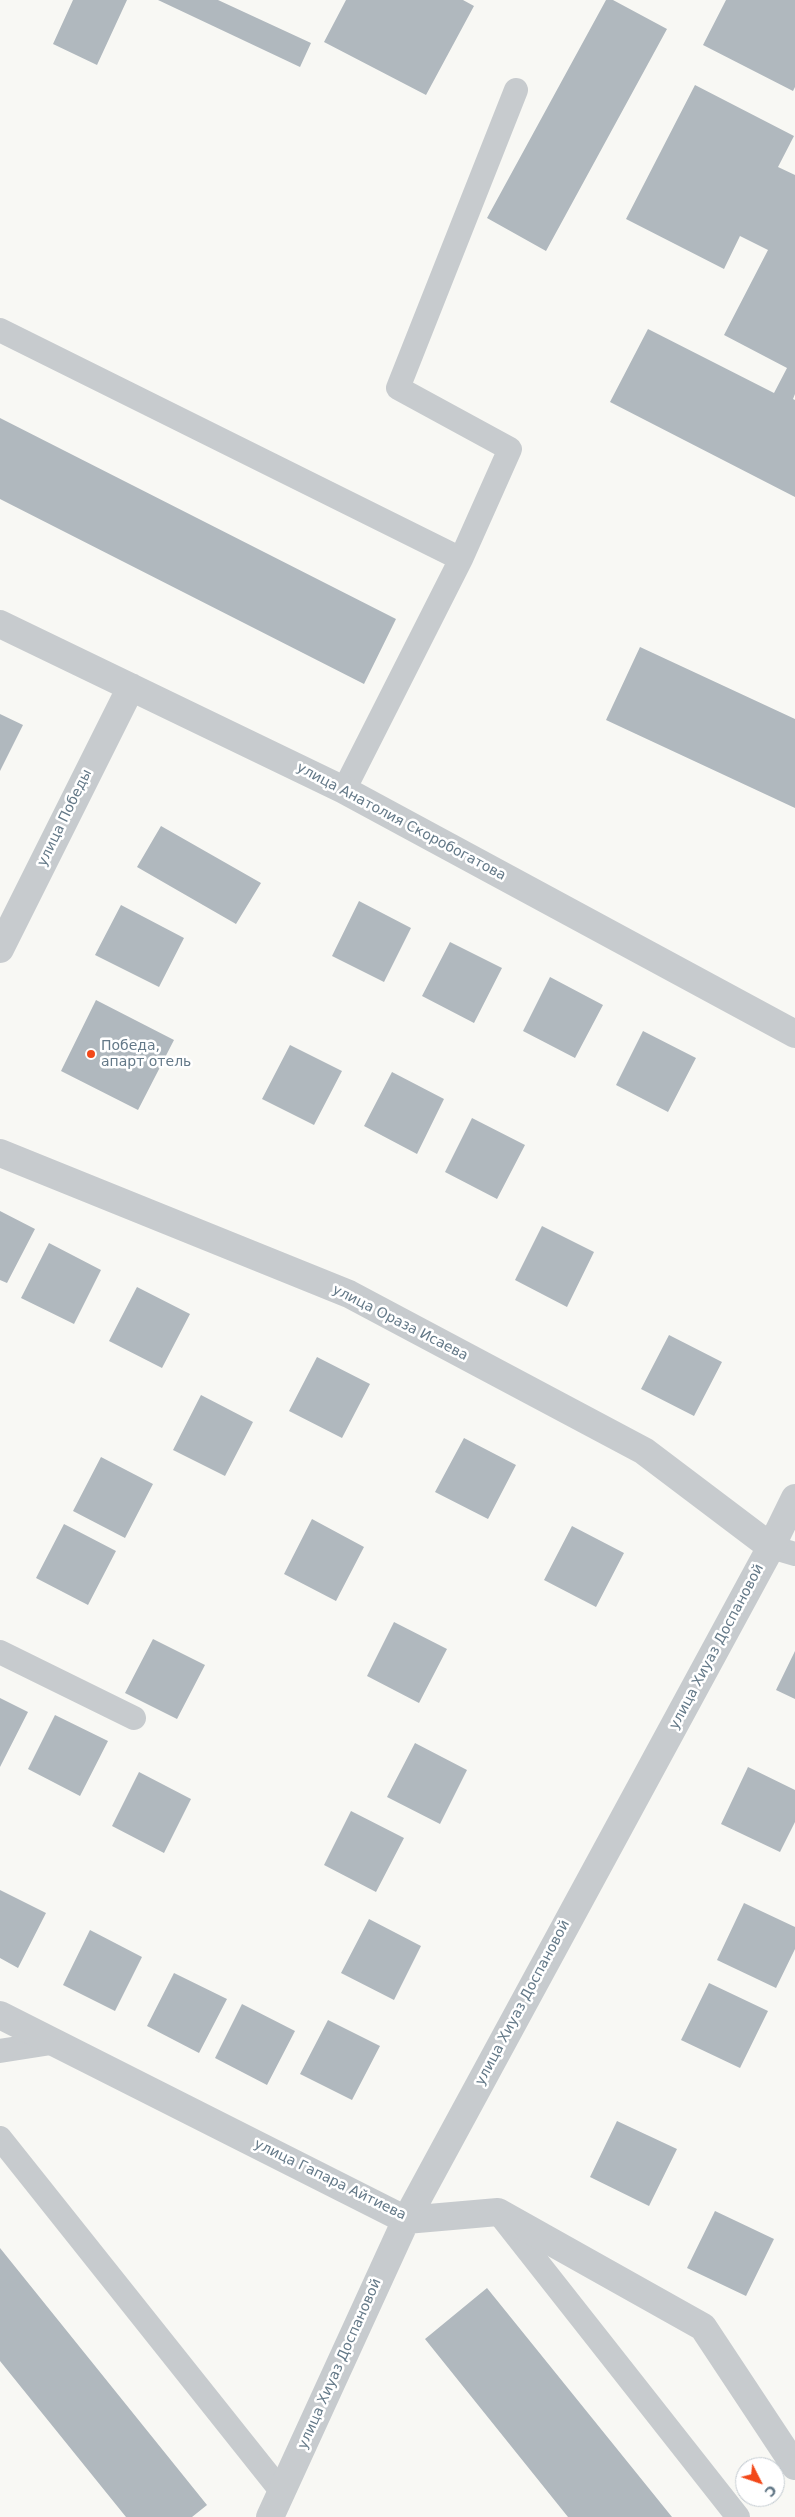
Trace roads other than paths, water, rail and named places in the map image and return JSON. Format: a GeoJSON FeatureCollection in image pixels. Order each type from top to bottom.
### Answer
{"type":"FeatureCollection","features":[{"type":"Feature","properties":{"kind":"street","name":"улица Анатолия Скоробогатова"},"geometry":{"type":"LineString","coordinates":[[0,624],[344,790],[795,1034]]}},
{"type":"Feature","properties":{"kind":"street","name":"улица Победы"},"geometry":{"type":"LineString","coordinates":[[0,949],[131,687]]}},
{"type":"Feature","properties":{"kind":"street","name":"улица Ораза Исаева"},"geometry":{"type":"LineString","coordinates":[[0,1153],[349,1294],[644,1451],[783,1551]]}},
{"type":"Feature","properties":{"kind":"street","name":"улица Хиуаз Доспановой"},"geometry":{"type":"LineString","coordinates":[[270,2517],[406,2220],[783,1551],[795,1498]]}},
{"type":"Feature","properties":{"kind":"street","name":"улица Гапара Айтиева"},"geometry":{"type":"LineString","coordinates":[[0,2015],[51,2043],[406,2220],[498,2212]]}},
{"type":"Feature","properties":{"kind":"street"},"geometry":{"type":"LineString","coordinates":[[498,2212],[703,2327],[795,2466]]}},
{"type":"Feature","properties":{"kind":"lane"},"geometry":{"type":"LineString","coordinates":[[344,790],[461,559],[510,449],[398,388],[516,90]]}},
{"type":"Feature","properties":{"kind":"lane"},"geometry":{"type":"LineString","coordinates":[[0,330],[461,559]]}},
{"type":"Feature","properties":{"kind":"lane"},"geometry":{"type":"LineString","coordinates":[[0,1652],[134,1718]]}},
{"type":"Feature","properties":{"kind":"lane"},"geometry":{"type":"LineString","coordinates":[[0,2052],[51,2043]]}},
{"type":"Feature","properties":{"kind":"lane"},"geometry":{"type":"LineString","coordinates":[[0,2138],[282,2492]]}},
{"type":"Feature","properties":{"kind":"lane"},"geometry":{"type":"LineString","coordinates":[[498,2212],[738,2517]]}},
{"type":"Feature","properties":{"kind":"place","name":"Победа, апарт отель"},"geometry":{"type":"Point","coordinates":[91,1054]}}]}
